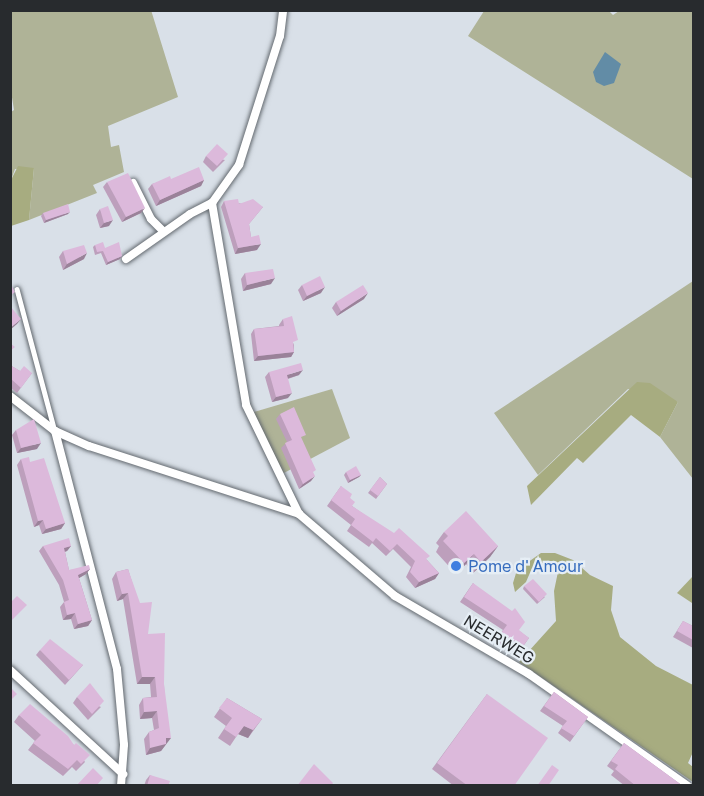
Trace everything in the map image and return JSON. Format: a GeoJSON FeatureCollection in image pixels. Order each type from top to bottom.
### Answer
{"type":"FeatureCollection","features":[{"type":"Feature","properties":{"kind":"street"},"geometry":{"type":"LineString","coordinates":[[126,259],[163,231],[212,203],[239,165],[280,36],[284,10]]}},
{"type":"Feature","properties":{"kind":"street"},"geometry":{"type":"LineString","coordinates":[[133,183],[151,219],[163,231]]}},
{"type":"Feature","properties":{"kind":"street","name":"NEERWEG"},"geometry":{"type":"LineString","coordinates":[[212,203],[246,405],[299,514]]}},
{"type":"Feature","properties":{"kind":"street","name":"NEERWEG"},"geometry":{"type":"LineString","coordinates":[[10,396],[55,431],[299,514],[395,596],[529,674],[688,786]]}},
{"type":"Feature","properties":{"kind":"street"},"geometry":{"type":"LineString","coordinates":[[55,431],[117,669],[123,774],[121,786]]}},
{"type":"Feature","properties":{"kind":"street"},"geometry":{"type":"LineString","coordinates":[[10,670],[123,774]]}},
{"type":"Feature","properties":{"kind":"lane"},"geometry":{"type":"LineString","coordinates":[[17,289],[55,431]]}},
{"type":"Feature","properties":{"kind":"green space"},"geometry":{"type":"Polygon","coordinates":[[[151,10],[178,97],[108,126],[111,147],[119,145],[124,172],[93,185],[97,193],[29,220],[34,168],[15,169],[11,180],[11,112],[14,110],[11,91],[11,11],[151,10]]]}},
{"type":"Feature","properties":{"kind":"green space"},"geometry":{"type":"Polygon","coordinates":[[[608,10],[613,15],[619,11],[693,11],[693,179],[468,36],[484,11],[608,10]]]}},
{"type":"Feature","properties":{"kind":"green space"},"geometry":{"type":"Polygon","coordinates":[[[18,166],[34,168],[29,220],[11,226],[11,180],[18,166]]]}},
{"type":"Feature","properties":{"kind":"green space"},"geometry":{"type":"Polygon","coordinates":[[[693,281],[693,479],[660,437],[678,402],[628,389],[538,475],[494,413],[693,281]]]}},
{"type":"Feature","properties":{"kind":"green space"},"geometry":{"type":"Polygon","coordinates":[[[637,382],[650,383],[678,402],[660,437],[631,415],[583,463],[577,458],[531,505],[527,486],[637,382]]]}},
{"type":"Feature","properties":{"kind":"green space"},"geometry":{"type":"Polygon","coordinates":[[[332,389],[350,438],[282,474],[254,412],[332,389]]]}},
{"type":"Feature","properties":{"kind":"green space"},"geometry":{"type":"Polygon","coordinates":[[[541,553],[555,553],[573,560],[590,575],[613,586],[611,610],[620,637],[656,666],[693,685],[693,752],[688,763],[693,767],[693,782],[519,662],[556,621],[554,591],[559,567],[552,561],[544,562],[532,568],[526,582],[515,592],[513,583],[517,570],[541,553]]]}},
{"type":"Feature","properties":{"kind":"green space"},"geometry":{"type":"Polygon","coordinates":[[[693,576],[693,601],[692,603],[677,593],[693,576]]]}},
{"type":"Feature","properties":{"kind":"water"},"geometry":{"type":"Polygon","coordinates":[[[605,52],[621,64],[614,83],[604,86],[596,82],[593,72],[605,52]]]}},
{"type":"Feature","properties":{"kind":"building"},"geometry":{"type":"Polygon","coordinates":[[[217,144],[228,154],[217,166],[206,156],[217,144]]]}},
{"type":"Feature","properties":{"kind":"building"},"geometry":{"type":"Polygon","coordinates":[[[199,167],[204,180],[160,200],[152,184],[199,167]]]}},
{"type":"Feature","properties":{"kind":"building"},"geometry":{"type":"Polygon","coordinates":[[[128,173],[145,208],[126,217],[107,182],[128,173]]]}},
{"type":"Feature","properties":{"kind":"building"},"geometry":{"type":"Polygon","coordinates":[[[238,199],[239,204],[253,199],[263,207],[249,224],[251,237],[259,235],[261,244],[238,248],[224,201],[238,199]]]}},
{"type":"Feature","properties":{"kind":"building"},"geometry":{"type":"Polygon","coordinates":[[[68,204],[70,212],[46,220],[43,213],[68,204]]]}},
{"type":"Feature","properties":{"kind":"building"},"geometry":{"type":"Polygon","coordinates":[[[108,206],[113,220],[104,223],[100,209],[108,206]]]}},
{"type":"Feature","properties":{"kind":"building"},"geometry":{"type":"Polygon","coordinates":[[[103,242],[105,248],[119,242],[122,256],[108,262],[103,251],[97,252],[95,245],[103,242]]]}},
{"type":"Feature","properties":{"kind":"building"},"geometry":{"type":"Polygon","coordinates":[[[84,245],[87,253],[67,264],[63,251],[84,245]]]}},
{"type":"Feature","properties":{"kind":"building"},"geometry":{"type":"Polygon","coordinates":[[[273,269],[275,278],[247,285],[245,273],[273,269]]]}},
{"type":"Feature","properties":{"kind":"building"},"geometry":{"type":"Polygon","coordinates":[[[320,276],[325,287],[307,296],[302,285],[320,276]]]}},
{"type":"Feature","properties":{"kind":"building"},"geometry":{"type":"Polygon","coordinates":[[[10,283],[15,292],[10,296],[10,283]]]}},
{"type":"Feature","properties":{"kind":"building"},"geometry":{"type":"Polygon","coordinates":[[[363,285],[368,293],[341,311],[336,302],[363,285]]]}},
{"type":"Feature","properties":{"kind":"building"},"geometry":{"type":"Polygon","coordinates":[[[10,306],[21,319],[10,328],[10,306]]]}},
{"type":"Feature","properties":{"kind":"building"},"geometry":{"type":"Polygon","coordinates":[[[292,316],[298,340],[293,342],[294,352],[258,356],[254,329],[284,326],[283,319],[292,316]]]}},
{"type":"Feature","properties":{"kind":"building"},"geometry":{"type":"Polygon","coordinates":[[[301,363],[303,370],[287,375],[292,393],[276,397],[269,372],[301,363]]]}},
{"type":"Feature","properties":{"kind":"building"},"geometry":{"type":"Polygon","coordinates":[[[10,365],[20,371],[24,366],[32,373],[21,388],[10,378],[10,365]]]}},
{"type":"Feature","properties":{"kind":"building"},"geometry":{"type":"Polygon","coordinates":[[[294,407],[306,435],[301,437],[316,470],[313,472],[315,476],[303,484],[285,443],[292,440],[280,414],[294,407]]]}},
{"type":"Feature","properties":{"kind":"building"},"geometry":{"type":"Polygon","coordinates":[[[34,419],[41,443],[21,448],[16,430],[34,419]]]}},
{"type":"Feature","properties":{"kind":"building"},"geometry":{"type":"Polygon","coordinates":[[[29,457],[30,462],[44,458],[65,523],[46,529],[43,520],[38,521],[21,459],[29,457]]]}},
{"type":"Feature","properties":{"kind":"building"},"geometry":{"type":"Polygon","coordinates":[[[356,466],[361,475],[350,480],[346,472],[356,466]]]}},
{"type":"Feature","properties":{"kind":"building"},"geometry":{"type":"Polygon","coordinates":[[[380,477],[387,484],[378,496],[370,490],[380,477]]]}},
{"type":"Feature","properties":{"kind":"building"},"geometry":{"type":"Polygon","coordinates":[[[341,486],[352,494],[350,498],[355,502],[352,506],[394,533],[399,528],[430,556],[426,559],[439,573],[419,582],[410,572],[415,561],[397,544],[390,551],[376,538],[373,542],[351,525],[355,519],[331,500],[341,486]]]}},
{"type":"Feature","properties":{"kind":"building"},"geometry":{"type":"Polygon","coordinates":[[[466,511],[498,546],[481,562],[474,554],[464,563],[443,541],[448,536],[444,532],[466,511]]]}},
{"type":"Feature","properties":{"kind":"building"},"geometry":{"type":"Polygon","coordinates":[[[69,538],[71,546],[64,548],[69,570],[89,565],[90,569],[78,575],[92,620],[78,624],[75,613],[67,615],[64,602],[69,600],[63,580],[43,546],[69,538]]]}},
{"type":"Feature","properties":{"kind":"building"},"geometry":{"type":"Polygon","coordinates":[[[128,569],[140,603],[152,602],[148,634],[165,633],[164,684],[171,738],[166,738],[166,744],[150,748],[149,732],[159,728],[157,711],[144,712],[143,698],[157,697],[155,677],[142,677],[128,593],[122,594],[116,572],[128,569]]]}},
{"type":"Feature","properties":{"kind":"building"},"geometry":{"type":"Polygon","coordinates":[[[533,579],[547,594],[539,602],[524,586],[533,579]]]}},
{"type":"Feature","properties":{"kind":"building"},"geometry":{"type":"Polygon","coordinates":[[[473,583],[512,611],[515,608],[525,622],[519,630],[529,638],[520,650],[499,636],[507,625],[464,597],[473,583]]]}},
{"type":"Feature","properties":{"kind":"building"},"geometry":{"type":"Polygon","coordinates":[[[17,596],[27,605],[10,622],[10,603],[17,596]]]}},
{"type":"Feature","properties":{"kind":"building"},"geometry":{"type":"Polygon","coordinates":[[[683,621],[693,626],[693,640],[677,631],[683,621]]]}},
{"type":"Feature","properties":{"kind":"building"},"geometry":{"type":"Polygon","coordinates":[[[50,639],[83,665],[69,680],[40,650],[50,639]]]}},
{"type":"Feature","properties":{"kind":"building"},"geometry":{"type":"Polygon","coordinates":[[[90,683],[104,701],[92,714],[77,697],[90,683]]]}},
{"type":"Feature","properties":{"kind":"building"},"geometry":{"type":"Polygon","coordinates":[[[10,687],[17,694],[10,701],[10,687]]]}},
{"type":"Feature","properties":{"kind":"building"},"geometry":{"type":"Polygon","coordinates":[[[554,692],[588,717],[574,736],[561,728],[567,721],[544,706],[554,692]]]}},
{"type":"Feature","properties":{"kind":"building"},"geometry":{"type":"Polygon","coordinates":[[[487,694],[548,738],[514,786],[468,786],[437,763],[487,694]]]}},
{"type":"Feature","properties":{"kind":"building"},"geometry":{"type":"Polygon","coordinates":[[[227,698],[262,719],[253,730],[244,726],[236,737],[224,729],[232,718],[219,708],[227,698]]]}},
{"type":"Feature","properties":{"kind":"building"},"geometry":{"type":"Polygon","coordinates":[[[30,704],[68,736],[74,745],[76,743],[90,755],[81,764],[77,760],[68,769],[33,743],[41,735],[19,715],[30,704]]]}},
{"type":"Feature","properties":{"kind":"building"},"geometry":{"type":"Polygon","coordinates":[[[624,743],[683,786],[636,786],[615,769],[618,765],[611,761],[624,743]]]}},
{"type":"Feature","properties":{"kind":"building"},"geometry":{"type":"Polygon","coordinates":[[[314,764],[333,783],[331,786],[297,786],[314,764]]]}},
{"type":"Feature","properties":{"kind":"building"},"geometry":{"type":"Polygon","coordinates":[[[552,765],[559,770],[548,786],[537,786],[552,765]]]}},
{"type":"Feature","properties":{"kind":"building"},"geometry":{"type":"Polygon","coordinates":[[[93,768],[103,778],[96,786],[76,786],[93,768]]]}},
{"type":"Feature","properties":{"kind":"building"},"geometry":{"type":"Polygon","coordinates":[[[150,775],[170,781],[168,786],[147,786],[150,775]]]}},
{"type":"Feature","properties":{"kind":"place","name":"Pome d' Amour"},"geometry":{"type":"Point","coordinates":[456,566]}}]}
